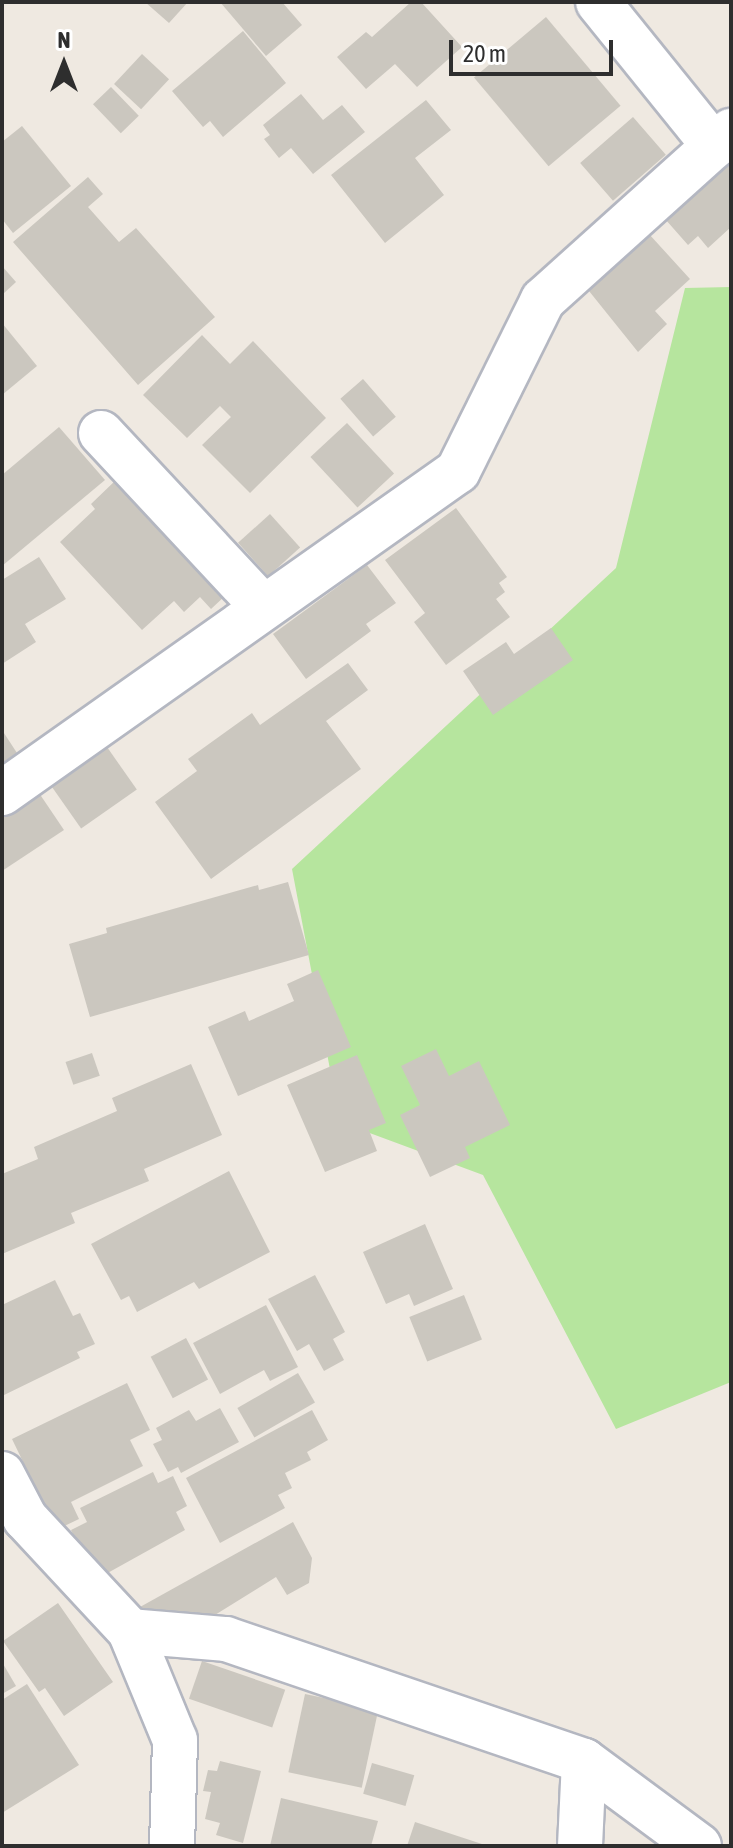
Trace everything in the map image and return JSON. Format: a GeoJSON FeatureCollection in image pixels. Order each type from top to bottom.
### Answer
{"type":"FeatureCollection","features":[{"type":"Feature","properties":{"kind":"street"},"geometry":{"type":"LineString","coordinates":[[2,793],[458,471],[543,300],[723,138],[598,2]]}},
{"type":"Feature","properties":{"kind":"street"},"geometry":{"type":"LineString","coordinates":[[101,433],[263,607]]}},
{"type":"Feature","properties":{"kind":"street"},"geometry":{"type":"LineString","coordinates":[[2,1474],[25,1518],[130,1631],[175,1740],[172,1846]]}},
{"type":"Feature","properties":{"kind":"street"},"geometry":{"type":"LineString","coordinates":[[130,1631],[226,1639],[584,1761],[699,1846]]}},
{"type":"Feature","properties":{"kind":"street"},"geometry":{"type":"LineString","coordinates":[[580,1846],[584,1761]]}},
{"type":"Feature","properties":{"kind":"green space"},"geometry":{"type":"Polygon","coordinates":[[[731,287],[731,1382],[616,1429],[483,1175],[340,1122],[292,869],[616,568],[685,288],[731,287]]]}},
{"type":"Feature","properties":{"kind":"building"},"geometry":{"type":"Polygon","coordinates":[[[145,2],[188,2],[169,23],[145,2]]]}},
{"type":"Feature","properties":{"kind":"building"},"geometry":{"type":"Polygon","coordinates":[[[220,2],[282,2],[302,25],[266,56],[220,2]]]}},
{"type":"Feature","properties":{"kind":"building"},"geometry":{"type":"Polygon","coordinates":[[[411,2],[421,2],[462,47],[417,87],[395,64],[366,89],[337,57],[366,32],[372,37],[411,2]]]}},
{"type":"Feature","properties":{"kind":"building"},"geometry":{"type":"Polygon","coordinates":[[[546,17],[621,106],[549,166],[474,77],[546,17]]]}},
{"type":"Feature","properties":{"kind":"building"},"geometry":{"type":"Polygon","coordinates":[[[243,31],[286,83],[223,137],[210,121],[203,127],[172,91],[243,31]]]}},
{"type":"Feature","properties":{"kind":"building"},"geometry":{"type":"Polygon","coordinates":[[[142,54],[169,79],[141,109],[114,84],[142,54]]]}},
{"type":"Feature","properties":{"kind":"building"},"geometry":{"type":"Polygon","coordinates":[[[111,87],[139,116],[121,133],[93,104],[111,87]]]}},
{"type":"Feature","properties":{"kind":"building"},"geometry":{"type":"Polygon","coordinates":[[[301,94],[323,120],[342,105],[365,132],[313,174],[291,148],[279,158],[264,139],[270,135],[263,125],[301,94]]]}},
{"type":"Feature","properties":{"kind":"building"},"geometry":{"type":"Polygon","coordinates":[[[426,100],[451,130],[415,158],[444,195],[385,243],[331,175],[426,100]]]}},
{"type":"Feature","properties":{"kind":"building"},"geometry":{"type":"Polygon","coordinates":[[[633,117],[666,155],[613,201],[580,163],[633,117]]]}},
{"type":"Feature","properties":{"kind":"building"},"geometry":{"type":"Polygon","coordinates":[[[22,126],[71,186],[13,233],[2,219],[2,142],[22,126]]]}},
{"type":"Feature","properties":{"kind":"building"},"geometry":{"type":"Polygon","coordinates":[[[731,147],[731,227],[708,248],[698,236],[688,245],[658,211],[731,147]]]}},
{"type":"Feature","properties":{"kind":"building"},"geometry":{"type":"Polygon","coordinates":[[[88,177],[103,194],[88,207],[119,242],[136,228],[215,317],[138,385],[13,242],[88,177]]]}},
{"type":"Feature","properties":{"kind":"building"},"geometry":{"type":"Polygon","coordinates":[[[649,234],[690,279],[655,311],[667,324],[638,352],[589,291],[649,234]]]}},
{"type":"Feature","properties":{"kind":"building"},"geometry":{"type":"Polygon","coordinates":[[[2,266],[16,282],[2,295],[2,266]]]}},
{"type":"Feature","properties":{"kind":"building"},"geometry":{"type":"Polygon","coordinates":[[[2,323],[37,366],[2,395],[2,323]]]}},
{"type":"Feature","properties":{"kind":"building"},"geometry":{"type":"Polygon","coordinates":[[[202,335],[230,364],[253,341],[326,418],[250,493],[202,445],[231,417],[220,406],[187,438],[143,395],[202,335]]]}},
{"type":"Feature","properties":{"kind":"building"},"geometry":{"type":"Polygon","coordinates":[[[363,379],[396,417],[373,436],[340,399],[363,379]]]}},
{"type":"Feature","properties":{"kind":"building"},"geometry":{"type":"Polygon","coordinates":[[[347,423],[394,473],[357,508],[310,457],[347,423]]]}},
{"type":"Feature","properties":{"kind":"building"},"geometry":{"type":"Polygon","coordinates":[[[59,427],[105,480],[2,566],[2,475],[59,427]]]}},
{"type":"Feature","properties":{"kind":"building"},"geometry":{"type":"Polygon","coordinates":[[[117,479],[226,595],[211,609],[200,597],[184,612],[174,601],[142,630],[60,542],[95,509],[91,504],[117,479]]]}},
{"type":"Feature","properties":{"kind":"building"},"geometry":{"type":"Polygon","coordinates":[[[456,508],[507,577],[499,583],[505,592],[496,599],[510,617],[446,665],[414,622],[425,613],[385,560],[456,508]]]}},
{"type":"Feature","properties":{"kind":"building"},"geometry":{"type":"Polygon","coordinates":[[[270,514],[300,547],[268,576],[238,543],[270,514]]]}},
{"type":"Feature","properties":{"kind":"building"},"geometry":{"type":"Polygon","coordinates":[[[39,557],[66,599],[25,624],[36,642],[2,664],[2,580],[39,557]]]}},
{"type":"Feature","properties":{"kind":"building"},"geometry":{"type":"Polygon","coordinates":[[[367,565],[396,603],[366,624],[371,631],[306,679],[273,634],[367,565]]]}},
{"type":"Feature","properties":{"kind":"building"},"geometry":{"type":"Polygon","coordinates":[[[551,628],[573,660],[493,715],[463,671],[506,642],[514,654],[551,628]]]}},
{"type":"Feature","properties":{"kind":"building"},"geometry":{"type":"Polygon","coordinates":[[[348,663],[368,690],[326,721],[361,769],[211,879],[155,802],[197,771],[188,759],[252,713],[260,725],[348,663]]]}},
{"type":"Feature","properties":{"kind":"building"},"geometry":{"type":"Polygon","coordinates":[[[2,730],[17,753],[2,763],[2,730]]]}},
{"type":"Feature","properties":{"kind":"building"},"geometry":{"type":"Polygon","coordinates":[[[107,747],[137,790],[81,829],[51,786],[107,747]]]}},
{"type":"Feature","properties":{"kind":"building"},"geometry":{"type":"Polygon","coordinates":[[[37,790],[64,830],[2,871],[2,814],[37,790]]]}},
{"type":"Feature","properties":{"kind":"building"},"geometry":{"type":"Polygon","coordinates":[[[288,882],[309,955],[90,1017],[69,944],[107,933],[106,928],[258,885],[259,890],[288,882]]]}},
{"type":"Feature","properties":{"kind":"building"},"geometry":{"type":"Polygon","coordinates":[[[318,970],[351,1047],[238,1096],[208,1027],[245,1011],[249,1021],[294,1001],[287,984],[318,970]]]}},
{"type":"Feature","properties":{"kind":"building"},"geometry":{"type":"Polygon","coordinates":[[[436,1049],[449,1076],[479,1061],[510,1125],[465,1147],[470,1158],[430,1177],[400,1115],[420,1105],[401,1066],[436,1049]]]}},
{"type":"Feature","properties":{"kind":"building"},"geometry":{"type":"Polygon","coordinates":[[[92,1053],[100,1076],[73,1085],[66,1062],[92,1053]]]}},
{"type":"Feature","properties":{"kind":"building"},"geometry":{"type":"Polygon","coordinates":[[[357,1055],[386,1123],[369,1130],[377,1151],[325,1172],[287,1085],[357,1055]]]}},
{"type":"Feature","properties":{"kind":"building"},"geometry":{"type":"Polygon","coordinates":[[[191,1064],[222,1135],[144,1169],[149,1181],[71,1213],[75,1223],[2,1254],[2,1174],[38,1159],[34,1147],[117,1111],[112,1098],[191,1064]]]}},
{"type":"Feature","properties":{"kind":"building"},"geometry":{"type":"Polygon","coordinates":[[[229,1171],[270,1252],[199,1289],[194,1282],[137,1312],[129,1296],[121,1300],[91,1244],[229,1171]]]}},
{"type":"Feature","properties":{"kind":"building"},"geometry":{"type":"Polygon","coordinates":[[[425,1224],[453,1289],[414,1306],[409,1294],[386,1304],[363,1252],[425,1224]]]}},
{"type":"Feature","properties":{"kind":"building"},"geometry":{"type":"Polygon","coordinates":[[[315,1275],[345,1332],[333,1339],[344,1360],[324,1371],[309,1344],[297,1351],[268,1299],[315,1275]]]}},
{"type":"Feature","properties":{"kind":"building"},"geometry":{"type":"Polygon","coordinates":[[[55,1280],[73,1316],[80,1313],[95,1344],[77,1352],[80,1358],[2,1396],[2,1305],[55,1280]]]}},
{"type":"Feature","properties":{"kind":"building"},"geometry":{"type":"Polygon","coordinates":[[[464,1295],[482,1340],[427,1362],[409,1317],[464,1295]]]}},
{"type":"Feature","properties":{"kind":"building"},"geometry":{"type":"Polygon","coordinates":[[[266,1305],[298,1367],[270,1381],[264,1370],[220,1394],[193,1343],[266,1305]]]}},
{"type":"Feature","properties":{"kind":"building"},"geometry":{"type":"Polygon","coordinates":[[[186,1338],[208,1379],[173,1398],[151,1357],[186,1338]]]}},
{"type":"Feature","properties":{"kind":"building"},"geometry":{"type":"Polygon","coordinates":[[[298,1373],[315,1402],[254,1437],[237,1408],[298,1373]]]}},
{"type":"Feature","properties":{"kind":"building"},"geometry":{"type":"Polygon","coordinates":[[[127,1383],[150,1430],[130,1440],[143,1466],[71,1502],[79,1519],[56,1530],[12,1439],[127,1383]]]}},
{"type":"Feature","properties":{"kind":"building"},"geometry":{"type":"Polygon","coordinates":[[[220,1408],[239,1442],[181,1473],[178,1467],[168,1472],[153,1444],[162,1440],[156,1428],[189,1410],[196,1421],[220,1408]]]}},
{"type":"Feature","properties":{"kind":"building"},"geometry":{"type":"Polygon","coordinates":[[[312,1410],[328,1440],[307,1452],[311,1460],[285,1473],[292,1488],[278,1495],[285,1508],[220,1543],[186,1478],[312,1410]]]}},
{"type":"Feature","properties":{"kind":"building"},"geometry":{"type":"Polygon","coordinates":[[[153,1472],[158,1483],[173,1476],[187,1506],[176,1512],[185,1530],[95,1580],[71,1530],[87,1522],[80,1508],[153,1472]]]}},
{"type":"Feature","properties":{"kind":"building"},"geometry":{"type":"Polygon","coordinates":[[[293,1522],[312,1558],[309,1583],[287,1595],[276,1577],[202,1623],[196,1612],[179,1622],[146,1617],[140,1607],[293,1522]]]}},
{"type":"Feature","properties":{"kind":"building"},"geometry":{"type":"Polygon","coordinates":[[[58,1603],[113,1682],[64,1716],[45,1688],[39,1692],[3,1641],[58,1603]]]}},
{"type":"Feature","properties":{"kind":"building"},"geometry":{"type":"Polygon","coordinates":[[[202,1661],[285,1690],[272,1727],[189,1699],[202,1661]]]}},
{"type":"Feature","properties":{"kind":"building"},"geometry":{"type":"Polygon","coordinates":[[[2,1662],[16,1686],[2,1694],[2,1662]]]}},
{"type":"Feature","properties":{"kind":"building"},"geometry":{"type":"Polygon","coordinates":[[[27,1684],[79,1765],[2,1813],[2,1700],[27,1684]]]}},
{"type":"Feature","properties":{"kind":"building"},"geometry":{"type":"Polygon","coordinates":[[[305,1694],[378,1710],[362,1788],[288,1772],[305,1694]]]}},
{"type":"Feature","properties":{"kind":"building"},"geometry":{"type":"Polygon","coordinates":[[[220,1761],[261,1771],[243,1843],[216,1835],[220,1823],[205,1819],[211,1792],[203,1791],[208,1770],[217,1771],[220,1761]]]}},
{"type":"Feature","properties":{"kind":"building"},"geometry":{"type":"Polygon","coordinates":[[[372,1763],[414,1775],[405,1806],[363,1794],[372,1763]]]}},
{"type":"Feature","properties":{"kind":"building"},"geometry":{"type":"Polygon","coordinates":[[[281,1798],[378,1821],[371,1846],[270,1846],[281,1798]]]}},
{"type":"Feature","properties":{"kind":"building"},"geometry":{"type":"Polygon","coordinates":[[[415,1822],[485,1845],[485,1846],[407,1846],[415,1822]]]}}]}
